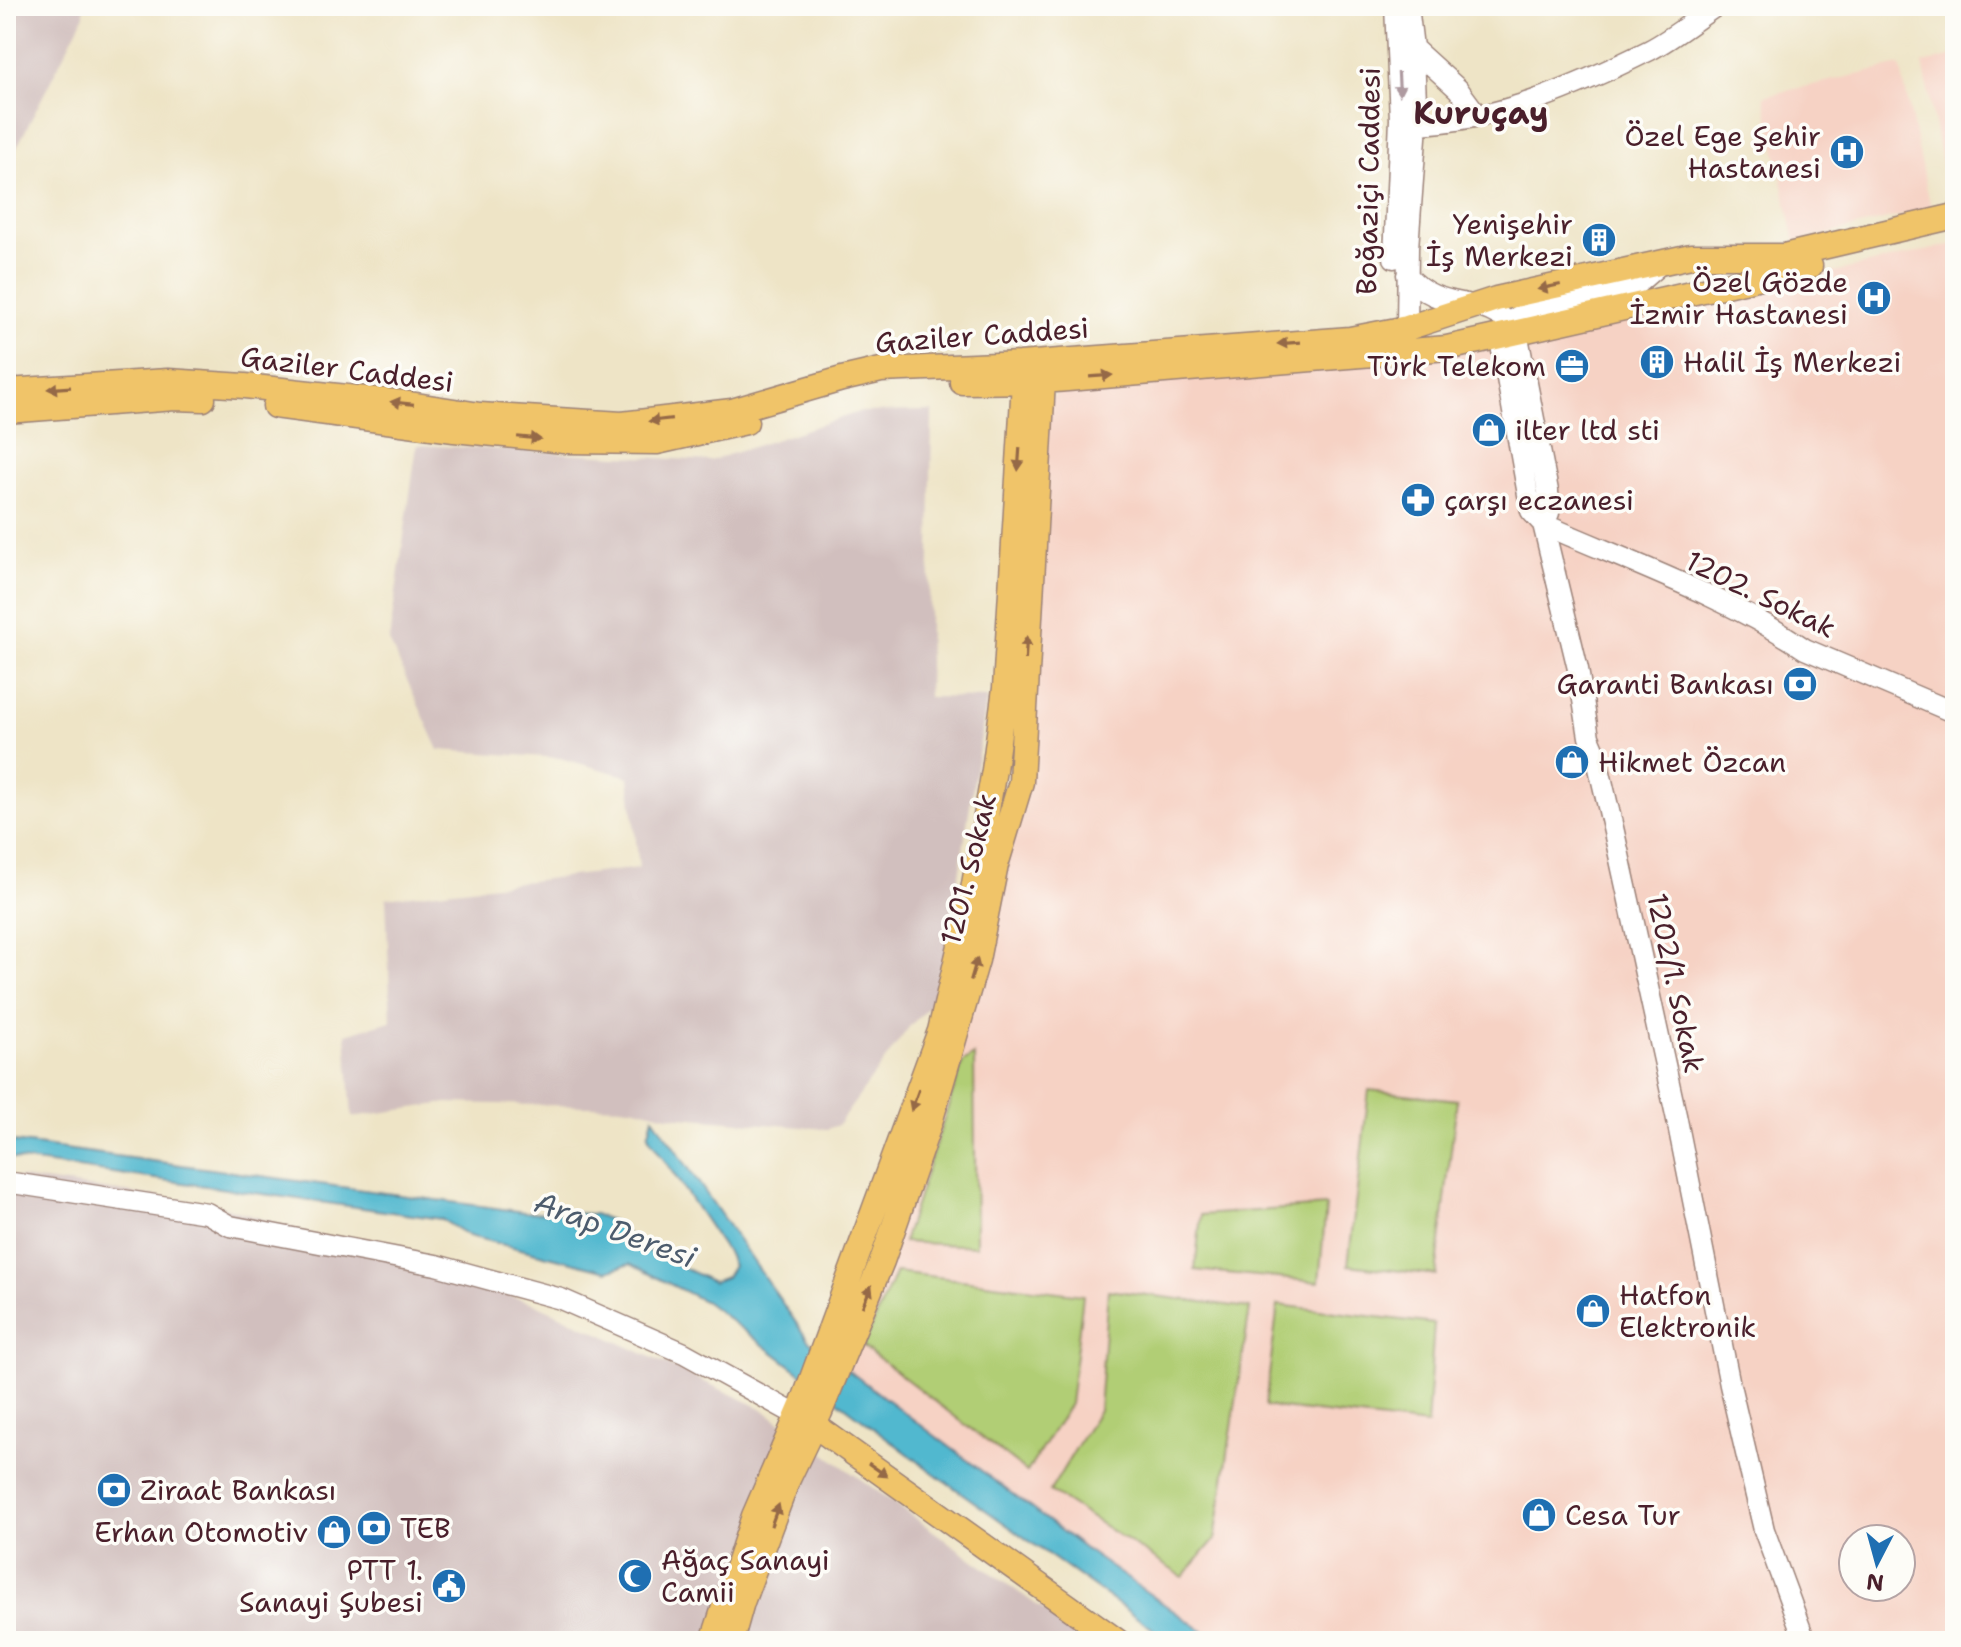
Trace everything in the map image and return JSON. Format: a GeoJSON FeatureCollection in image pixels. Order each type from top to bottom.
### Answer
{"type":"FeatureCollection","features":[{"type":"Feature","properties":{"kind":"main road","name":"Gaziler Caddesi"},"geometry":{"type":"LineString","coordinates":[[6,391],[168,381],[403,403],[480,415],[622,424],[732,411],[881,370],[1031,372],[1319,359],[1402,339],[1496,299],[1691,256],[1784,256],[1955,216]]}},
{"type":"Feature","properties":{"kind":"main road","name":"Gaziler Caddesi"},"geometry":{"type":"LineString","coordinates":[[6,411],[175,398],[245,401],[533,438],[657,442],[722,429],[856,389],[908,382],[1350,339],[1402,339],[1447,348],[1509,330],[1955,232]]}},
{"type":"Feature","properties":{"kind":"main road","name":"1201. Sokak"},"geometry":{"type":"LineString","coordinates":[[829,1361],[940,1031],[973,890],[1005,688],[1031,372]]}},
{"type":"Feature","properties":{"kind":"main road","name":"1201. Sokak"},"geometry":{"type":"LineString","coordinates":[[829,1361],[882,1261],[931,1119],[977,960],[996,865],[1021,782],[1031,372]]}},
{"type":"Feature","properties":{"kind":"main road"},"geometry":{"type":"LineString","coordinates":[[1005,688],[1013,693],[1014,742],[1021,782]]}},
{"type":"Feature","properties":{"kind":"main road"},"geometry":{"type":"LineString","coordinates":[[731,1641],[742,1602],[829,1361]]}},
{"type":"Feature","properties":{"kind":"main road"},"geometry":{"type":"LineString","coordinates":[[713,1641],[754,1516],[809,1414]]}},
{"type":"Feature","properties":{"kind":"main road"},"geometry":{"type":"LineString","coordinates":[[809,1414],[1117,1641]]}},
{"type":"Feature","properties":{"kind":"street","name":"Boğaziçi Caddesi"},"geometry":{"type":"LineString","coordinates":[[1395,6],[1400,119],[1394,266],[1402,339]]}},
{"type":"Feature","properties":{"kind":"street"},"geometry":{"type":"LineString","coordinates":[[1402,339],[1417,124],[1414,49],[1408,6]]}},
{"type":"Feature","properties":{"kind":"street"},"geometry":{"type":"LineString","coordinates":[[1417,124],[1453,122],[1520,106],[1652,49],[1716,6]]}},
{"type":"Feature","properties":{"kind":"street"},"geometry":{"type":"LineString","coordinates":[[1414,49],[1458,89],[1478,116]]}},
{"type":"Feature","properties":{"kind":"street"},"geometry":{"type":"LineString","coordinates":[[1407,275],[1428,294],[1492,309],[1509,330],[1520,315],[1623,289],[1638,283],[1660,264]]}},
{"type":"Feature","properties":{"kind":"street","name":"1202/1. Sokak"},"geometry":{"type":"LineString","coordinates":[[1509,330],[1531,511],[1543,524],[1578,669],[1589,737],[1647,981],[1730,1385],[1761,1515],[1805,1640]]}},
{"type":"Feature","properties":{"kind":"street","name":"1202. Sokak"},"geometry":{"type":"LineString","coordinates":[[1543,524],[1713,599],[1805,649],[1955,713]]}},
{"type":"Feature","properties":{"kind":"street"},"geometry":{"type":"LineString","coordinates":[[6,1182],[207,1213],[230,1226],[436,1265],[561,1299],[684,1353],[809,1414]]}},
{"type":"Feature","properties":{"kind":"shaded area"},"geometry":{"type":"Polygon","coordinates":[[[6,6],[84,6],[84,15],[6,169],[6,6]]]}},
{"type":"Feature","properties":{"kind":"shaded area"},"geometry":{"type":"Polygon","coordinates":[[[1955,56],[1955,204],[1949,205],[1923,63],[1955,56]]]}},
{"type":"Feature","properties":{"kind":"shaded area","name":"Özel Ege Şehir Hastanesi"},"geometry":{"type":"Polygon","coordinates":[[[1900,65],[1931,208],[1795,242],[1764,96],[1900,65]]]}},
{"type":"Feature","properties":{"kind":"shaded area"},"geometry":{"type":"Polygon","coordinates":[[[1955,244],[1955,1641],[1217,1641],[1089,1552],[844,1367],[1026,788],[1042,406],[1064,387],[1510,347],[1955,244]]]}},
{"type":"Feature","properties":{"kind":"shaded area"},"geometry":{"type":"Polygon","coordinates":[[[932,411],[928,697],[987,698],[940,995],[909,1027],[838,1125],[827,1129],[667,1116],[632,1107],[447,1103],[352,1117],[346,1034],[391,1021],[386,898],[639,868],[629,777],[560,758],[439,750],[389,641],[417,445],[710,461],[859,412],[932,411]]]}},
{"type":"Feature","properties":{"kind":"shaded area"},"geometry":{"type":"Polygon","coordinates":[[[6,1176],[214,1204],[536,1304],[761,1408],[1087,1641],[6,1641],[6,1176]]]}},
{"type":"Feature","properties":{"kind":"green space"},"geometry":{"type":"Polygon","coordinates":[[[974,1055],[976,1246],[903,1242],[963,1062],[974,1055]]]}},
{"type":"Feature","properties":{"kind":"green space"},"geometry":{"type":"Polygon","coordinates":[[[1369,1090],[1457,1100],[1436,1275],[1348,1265],[1369,1090]]]}},
{"type":"Feature","properties":{"kind":"green space"},"geometry":{"type":"Polygon","coordinates":[[[1326,1206],[1319,1282],[1195,1270],[1201,1215],[1326,1206]]]}},
{"type":"Feature","properties":{"kind":"green space"},"geometry":{"type":"Polygon","coordinates":[[[896,1272],[1083,1295],[1070,1404],[1027,1472],[863,1346],[896,1272]]]}},
{"type":"Feature","properties":{"kind":"green space"},"geometry":{"type":"Polygon","coordinates":[[[1108,1290],[1250,1308],[1215,1539],[1183,1577],[1050,1491],[1099,1410],[1108,1290]]]}},
{"type":"Feature","properties":{"kind":"green space"},"geometry":{"type":"Polygon","coordinates":[[[1278,1305],[1434,1324],[1427,1425],[1265,1406],[1278,1305]]]}},
{"type":"Feature","properties":{"kind":"water","name":"Arap Deresi"},"geometry":{"type":"Polygon","coordinates":[[[653,1117],[808,1340],[1089,1552],[1217,1641],[1170,1641],[935,1474],[706,1302],[630,1264],[607,1271],[469,1236],[441,1219],[6,1158],[6,1141],[524,1212],[594,1214],[613,1221],[647,1251],[713,1282],[726,1277],[733,1266],[728,1254],[648,1136],[653,1117]]]}},
{"type":"Feature","properties":{"kind":"place","name":"Özel Ege Şehir Hastanesi"},"geometry":{"type":"Point","coordinates":[1847,152]}},
{"type":"Feature","properties":{"kind":"place","name":"Yenişehir İş Merkezi"},"geometry":{"type":"Point","coordinates":[1599,240]}},
{"type":"Feature","properties":{"kind":"place","name":"Özel Gözde İzmir Hastanesi"},"geometry":{"type":"Point","coordinates":[1874,298]}},
{"type":"Feature","properties":{"kind":"place","name":"Halil İş Merkezi"},"geometry":{"type":"Point","coordinates":[1657,362]}},
{"type":"Feature","properties":{"kind":"place","name":"Türk Telekom"},"geometry":{"type":"Point","coordinates":[1572,366]}},
{"type":"Feature","properties":{"kind":"place","name":"ilter ltd sti"},"geometry":{"type":"Point","coordinates":[1489,430]}},
{"type":"Feature","properties":{"kind":"place","name":"çarşı eczanesi"},"geometry":{"type":"Point","coordinates":[1418,500]}},
{"type":"Feature","properties":{"kind":"place","name":"Garanti Bankası"},"geometry":{"type":"Point","coordinates":[1800,684]}},
{"type":"Feature","properties":{"kind":"place","name":"Hikmet Özcan"},"geometry":{"type":"Point","coordinates":[1572,762]}},
{"type":"Feature","properties":{"kind":"place","name":"Hatfon Elektronik"},"geometry":{"type":"Point","coordinates":[1593,1311]}},
{"type":"Feature","properties":{"kind":"place","name":"Ziraat Bankası"},"geometry":{"type":"Point","coordinates":[114,1490]}},
{"type":"Feature","properties":{"kind":"place","name":"Cesa Tur"},"geometry":{"type":"Point","coordinates":[1539,1515]}},
{"type":"Feature","properties":{"kind":"place","name":"TEB"},"geometry":{"type":"Point","coordinates":[374,1528]}},
{"type":"Feature","properties":{"kind":"place","name":"Erhan Otomotiv"},"geometry":{"type":"Point","coordinates":[334,1532]}},
{"type":"Feature","properties":{"kind":"place","name":"Ağaç Sanayi Camii"},"geometry":{"type":"Point","coordinates":[635,1576]}},
{"type":"Feature","properties":{"kind":"place","name":"PTT 1. Sanayi Şubesi"},"geometry":{"type":"Point","coordinates":[449,1586]}},
{"type":"Feature","properties":{"kind":"district","name":"Kuruçay"},"geometry":{"type":"Point","coordinates":[1481,113]}}]}
